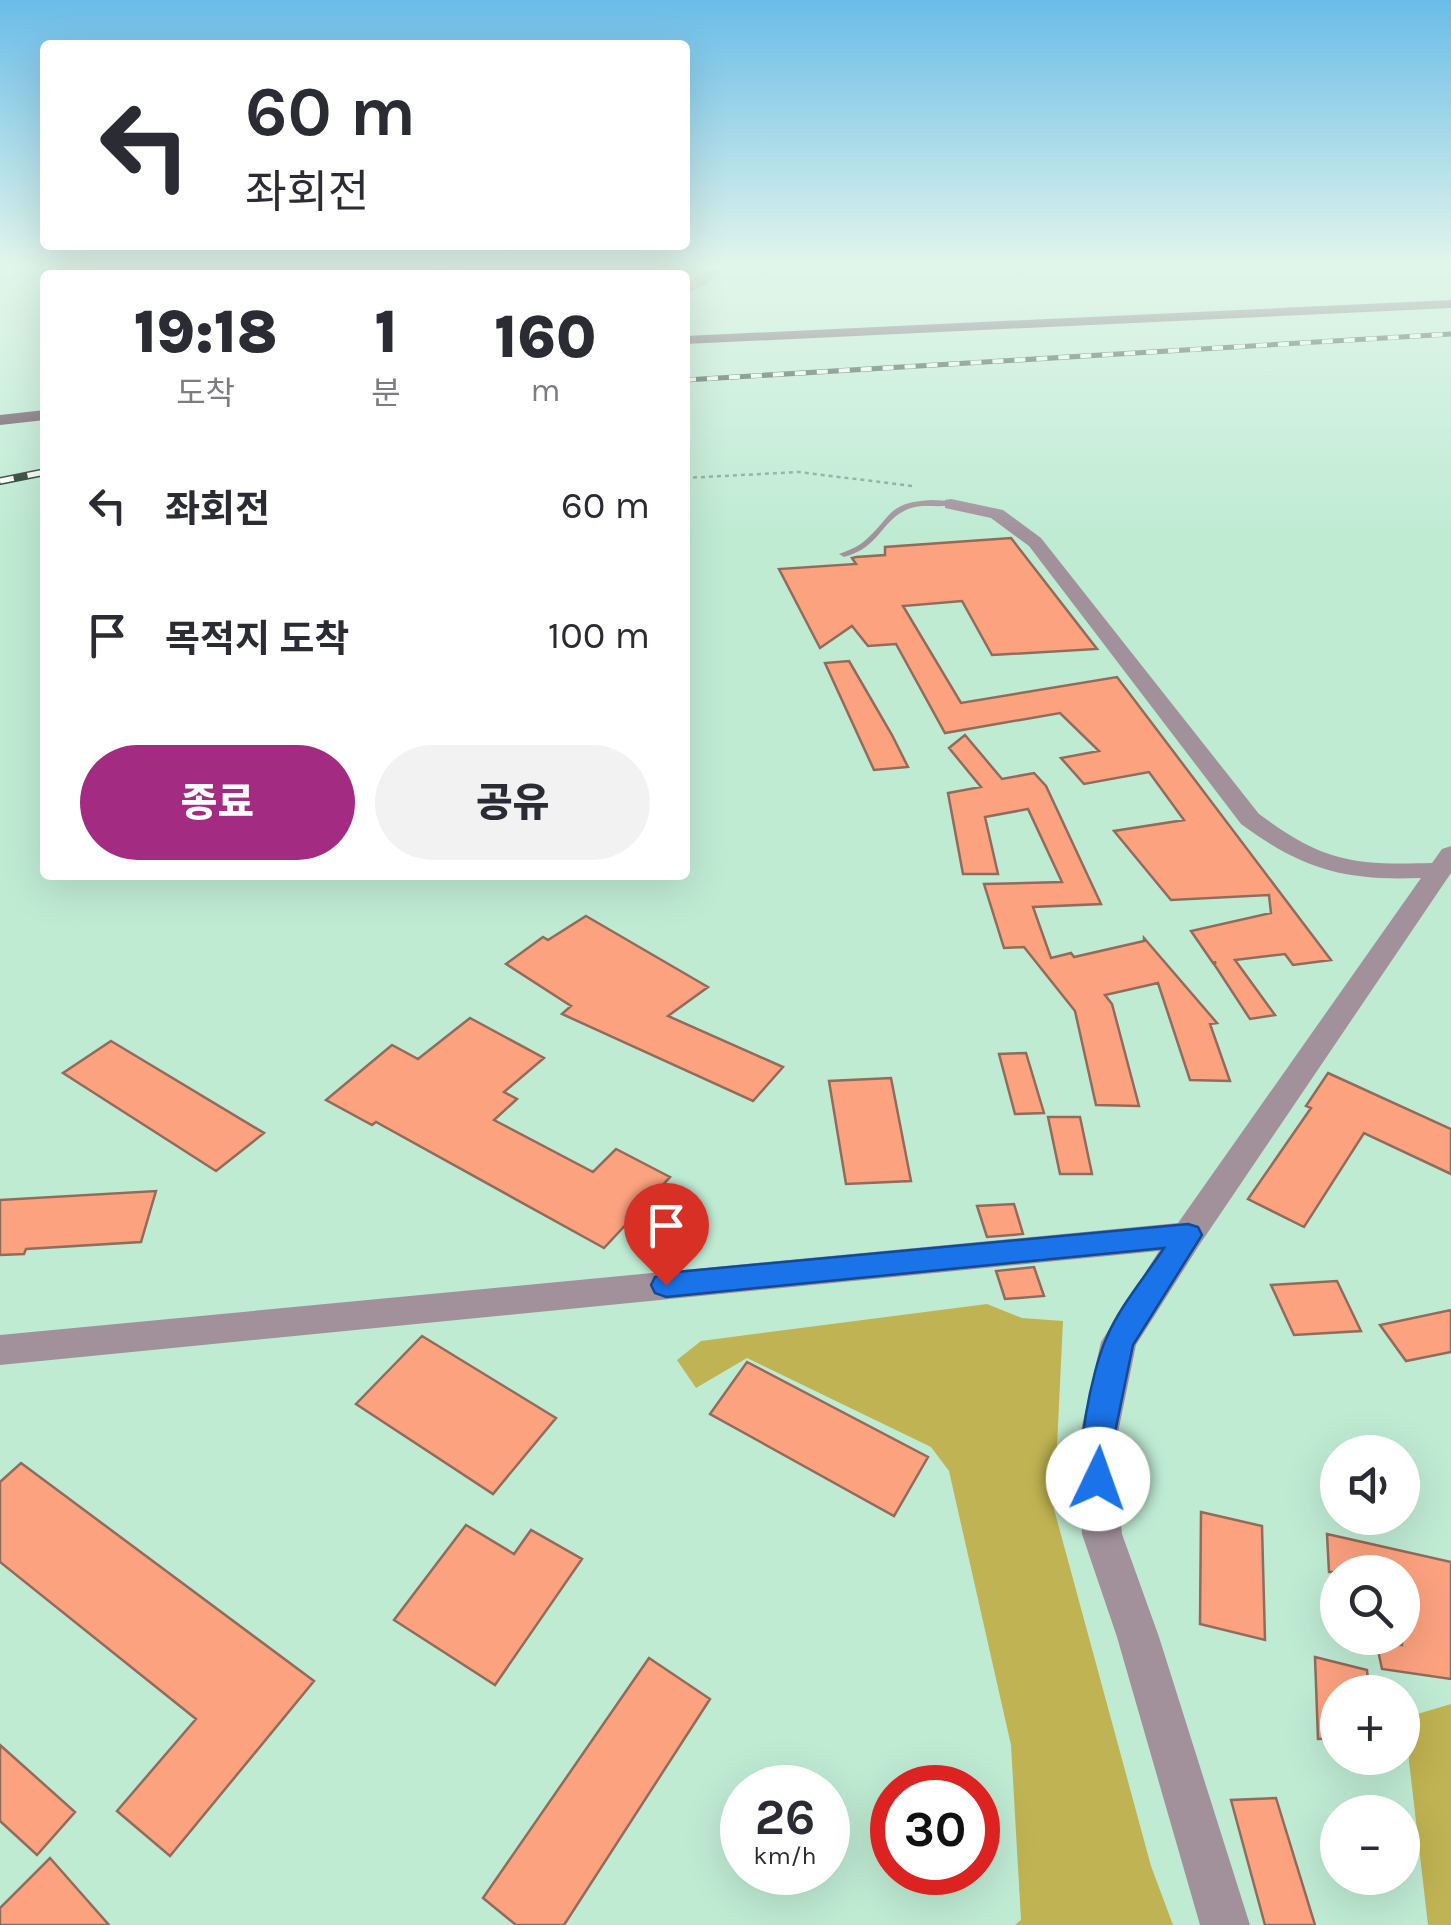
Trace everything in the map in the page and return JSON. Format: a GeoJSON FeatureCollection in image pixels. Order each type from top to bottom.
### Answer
{"type":"FeatureCollection","features":[{"type":"Feature","properties":{"kind":"highway"},"geometry":{"type":"LineString","coordinates":[[0,419],[40,414]]}},
{"type":"Feature","properties":{"kind":"street"},"geometry":{"type":"LineString","coordinates":[[951,504],[997,514],[1036,542],[1250,820],[1292,849],[1325,864],[1383,871],[1446,862]]}},
{"type":"Feature","properties":{"kind":"street"},"geometry":{"type":"LineString","coordinates":[[1225,1925],[1138,1637],[1102,1534],[1095,1452],[1119,1342],[1188,1235],[1446,862]]}},
{"type":"Feature","properties":{"kind":"street"},"geometry":{"type":"LineString","coordinates":[[0,1350],[1188,1235]]}},
{"type":"Feature","properties":{"kind":"lane"},"geometry":{"type":"LineString","coordinates":[[844,554],[870,544],[897,510],[910,505],[951,504]]}},
{"type":"Feature","properties":{"kind":"path"},"geometry":{"type":"LineString","coordinates":[[690,477],[746,471],[826,472],[918,488],[951,504]]}},
{"type":"Feature","properties":{"kind":"shaded area"},"geometry":{"type":"Polygon","coordinates":[[[987,1304],[1022,1318],[1063,1321],[1054,1509],[1151,1866],[1173,1925],[1015,1925],[1021,1920],[1011,1745],[949,1471],[931,1447],[747,1358],[696,1388],[677,1360],[701,1341],[987,1304]]]}},
{"type":"Feature","properties":{"kind":"shaded area"},"geometry":{"type":"Polygon","coordinates":[[[1451,1704],[1451,1925],[1428,1925],[1420,1856],[1420,1795],[1413,1795],[1411,1775],[1420,1775],[1420,1713],[1451,1704]]]}},
{"type":"Feature","properties":{"kind":"building"},"geometry":{"type":"Polygon","coordinates":[[[1011,538],[1097,649],[992,655],[962,601],[903,606],[961,703],[1117,677],[1331,960],[1293,965],[1285,954],[1235,960],[1275,1015],[1250,1019],[1216,962],[1191,931],[1271,913],[1269,895],[1171,900],[1114,831],[1184,820],[1149,772],[1084,784],[1061,758],[1099,751],[1060,713],[945,733],[896,644],[868,646],[852,626],[820,648],[779,569],[856,564],[852,558],[885,555],[885,547],[1011,538]]]}},
{"type":"Feature","properties":{"kind":"building"},"geometry":{"type":"Polygon","coordinates":[[[849,661],[908,767],[874,770],[825,663],[849,661]]]}},
{"type":"Feature","properties":{"kind":"building"},"geometry":{"type":"Polygon","coordinates":[[[965,735],[1002,779],[1034,773],[1046,786],[1101,904],[1033,907],[1051,958],[1071,953],[1074,957],[1144,938],[1217,1023],[1210,1024],[1230,1081],[1190,1080],[1158,983],[1105,995],[1112,1004],[1139,1106],[1096,1105],[1075,1011],[1024,947],[1004,948],[984,884],[1062,882],[1028,809],[985,817],[998,874],[963,874],[948,793],[981,787],[949,748],[965,735]]]}},
{"type":"Feature","properties":{"kind":"building"},"geometry":{"type":"Polygon","coordinates":[[[586,916],[708,987],[668,1016],[783,1067],[753,1101],[562,1014],[571,1006],[506,964],[543,937],[548,940],[586,916]]]}},
{"type":"Feature","properties":{"kind":"building"},"geometry":{"type":"Polygon","coordinates":[[[470,1018],[544,1058],[504,1092],[517,1099],[494,1120],[593,1172],[616,1149],[670,1177],[604,1248],[376,1122],[372,1125],[326,1100],[392,1045],[418,1059],[470,1018]]]}},
{"type":"Feature","properties":{"kind":"building"},"geometry":{"type":"Polygon","coordinates":[[[111,1041],[264,1133],[216,1171],[63,1073],[111,1041]]]}},
{"type":"Feature","properties":{"kind":"building"},"geometry":{"type":"Polygon","coordinates":[[[1026,1053],[1044,1113],[1015,1114],[999,1054],[1026,1053]]]}},
{"type":"Feature","properties":{"kind":"building"},"geometry":{"type":"Polygon","coordinates":[[[1328,1073],[1451,1129],[1451,1174],[1364,1133],[1304,1227],[1248,1199],[1311,1108],[1306,1106],[1328,1073]]]}},
{"type":"Feature","properties":{"kind":"building"},"geometry":{"type":"Polygon","coordinates":[[[891,1078],[911,1181],[846,1184],[829,1081],[891,1078]]]}},
{"type":"Feature","properties":{"kind":"building"},"geometry":{"type":"Polygon","coordinates":[[[1048,1117],[1080,1117],[1092,1174],[1060,1174],[1048,1117]]]}},
{"type":"Feature","properties":{"kind":"building"},"geometry":{"type":"Polygon","coordinates":[[[156,1191],[141,1242],[26,1249],[24,1254],[0,1255],[0,1200],[156,1191]]]}},
{"type":"Feature","properties":{"kind":"building"},"geometry":{"type":"Polygon","coordinates":[[[1014,1204],[1023,1234],[987,1237],[977,1206],[1014,1204]]]}},
{"type":"Feature","properties":{"kind":"building"},"geometry":{"type":"Polygon","coordinates":[[[1034,1267],[1044,1296],[1005,1299],[996,1271],[1034,1267]]]}},
{"type":"Feature","properties":{"kind":"building"},"geometry":{"type":"Polygon","coordinates":[[[1337,1281],[1361,1331],[1294,1335],[1271,1285],[1337,1281]]]}},
{"type":"Feature","properties":{"kind":"building"},"geometry":{"type":"Polygon","coordinates":[[[1451,1310],[1451,1352],[1406,1361],[1380,1325],[1451,1310]]]}},
{"type":"Feature","properties":{"kind":"building"},"geometry":{"type":"Polygon","coordinates":[[[422,1336],[556,1418],[493,1494],[356,1404],[422,1336]]]}},
{"type":"Feature","properties":{"kind":"building"},"geometry":{"type":"Polygon","coordinates":[[[747,1362],[928,1457],[894,1516],[710,1414],[747,1362]]]}},
{"type":"Feature","properties":{"kind":"building"},"geometry":{"type":"Polygon","coordinates":[[[21,1463],[314,1681],[170,1856],[117,1811],[196,1719],[0,1562],[0,1482],[21,1463]]]}},
{"type":"Feature","properties":{"kind":"building"},"geometry":{"type":"Polygon","coordinates":[[[1201,1512],[1262,1526],[1265,1640],[1200,1624],[1201,1512]]]}},
{"type":"Feature","properties":{"kind":"building"},"geometry":{"type":"Polygon","coordinates":[[[466,1525],[514,1554],[531,1530],[582,1559],[495,1685],[394,1620],[466,1525]]]}},
{"type":"Feature","properties":{"kind":"building"},"geometry":{"type":"Polygon","coordinates":[[[1327,1535],[1420,1555],[1328,1555],[1327,1535]]]}},
{"type":"Feature","properties":{"kind":"building"},"geometry":{"type":"Polygon","coordinates":[[[1420,1555],[1451,1562],[1451,1679],[1382,1669],[1379,1655],[1420,1655],[1420,1555]]]}},
{"type":"Feature","properties":{"kind":"building"},"geometry":{"type":"Polygon","coordinates":[[[1315,1657],[1367,1670],[1367,1675],[1320,1675],[1318,1739],[1315,1657]]]}},
{"type":"Feature","properties":{"kind":"building"},"geometry":{"type":"Polygon","coordinates":[[[649,1658],[710,1699],[564,1925],[516,1925],[483,1898],[649,1658]]]}},
{"type":"Feature","properties":{"kind":"building"},"geometry":{"type":"Polygon","coordinates":[[[0,1745],[75,1812],[37,1855],[0,1821],[0,1745]]]}},
{"type":"Feature","properties":{"kind":"building"},"geometry":{"type":"Polygon","coordinates":[[[1276,1798],[1315,1925],[1265,1925],[1231,1800],[1276,1798]]]}},
{"type":"Feature","properties":{"kind":"building"},"geometry":{"type":"Polygon","coordinates":[[[50,1858],[109,1925],[0,1925],[0,1908],[50,1858]]]}},
{"type":"Feature","properties":{"kind":"railway"},"geometry":{"type":"LineString","coordinates":[[690,380],[1121,354]]}},
{"type":"Feature","properties":{"kind":"railway"},"geometry":{"type":"LineString","coordinates":[[0,481],[40,473]]}},
{"type":"Feature","properties":{"kind":"route"},"geometry":{"type":"LineString","coordinates":[[666,1285],[1188,1235],[1119,1342],[1095,1452],[1098,1479]]}}]}
